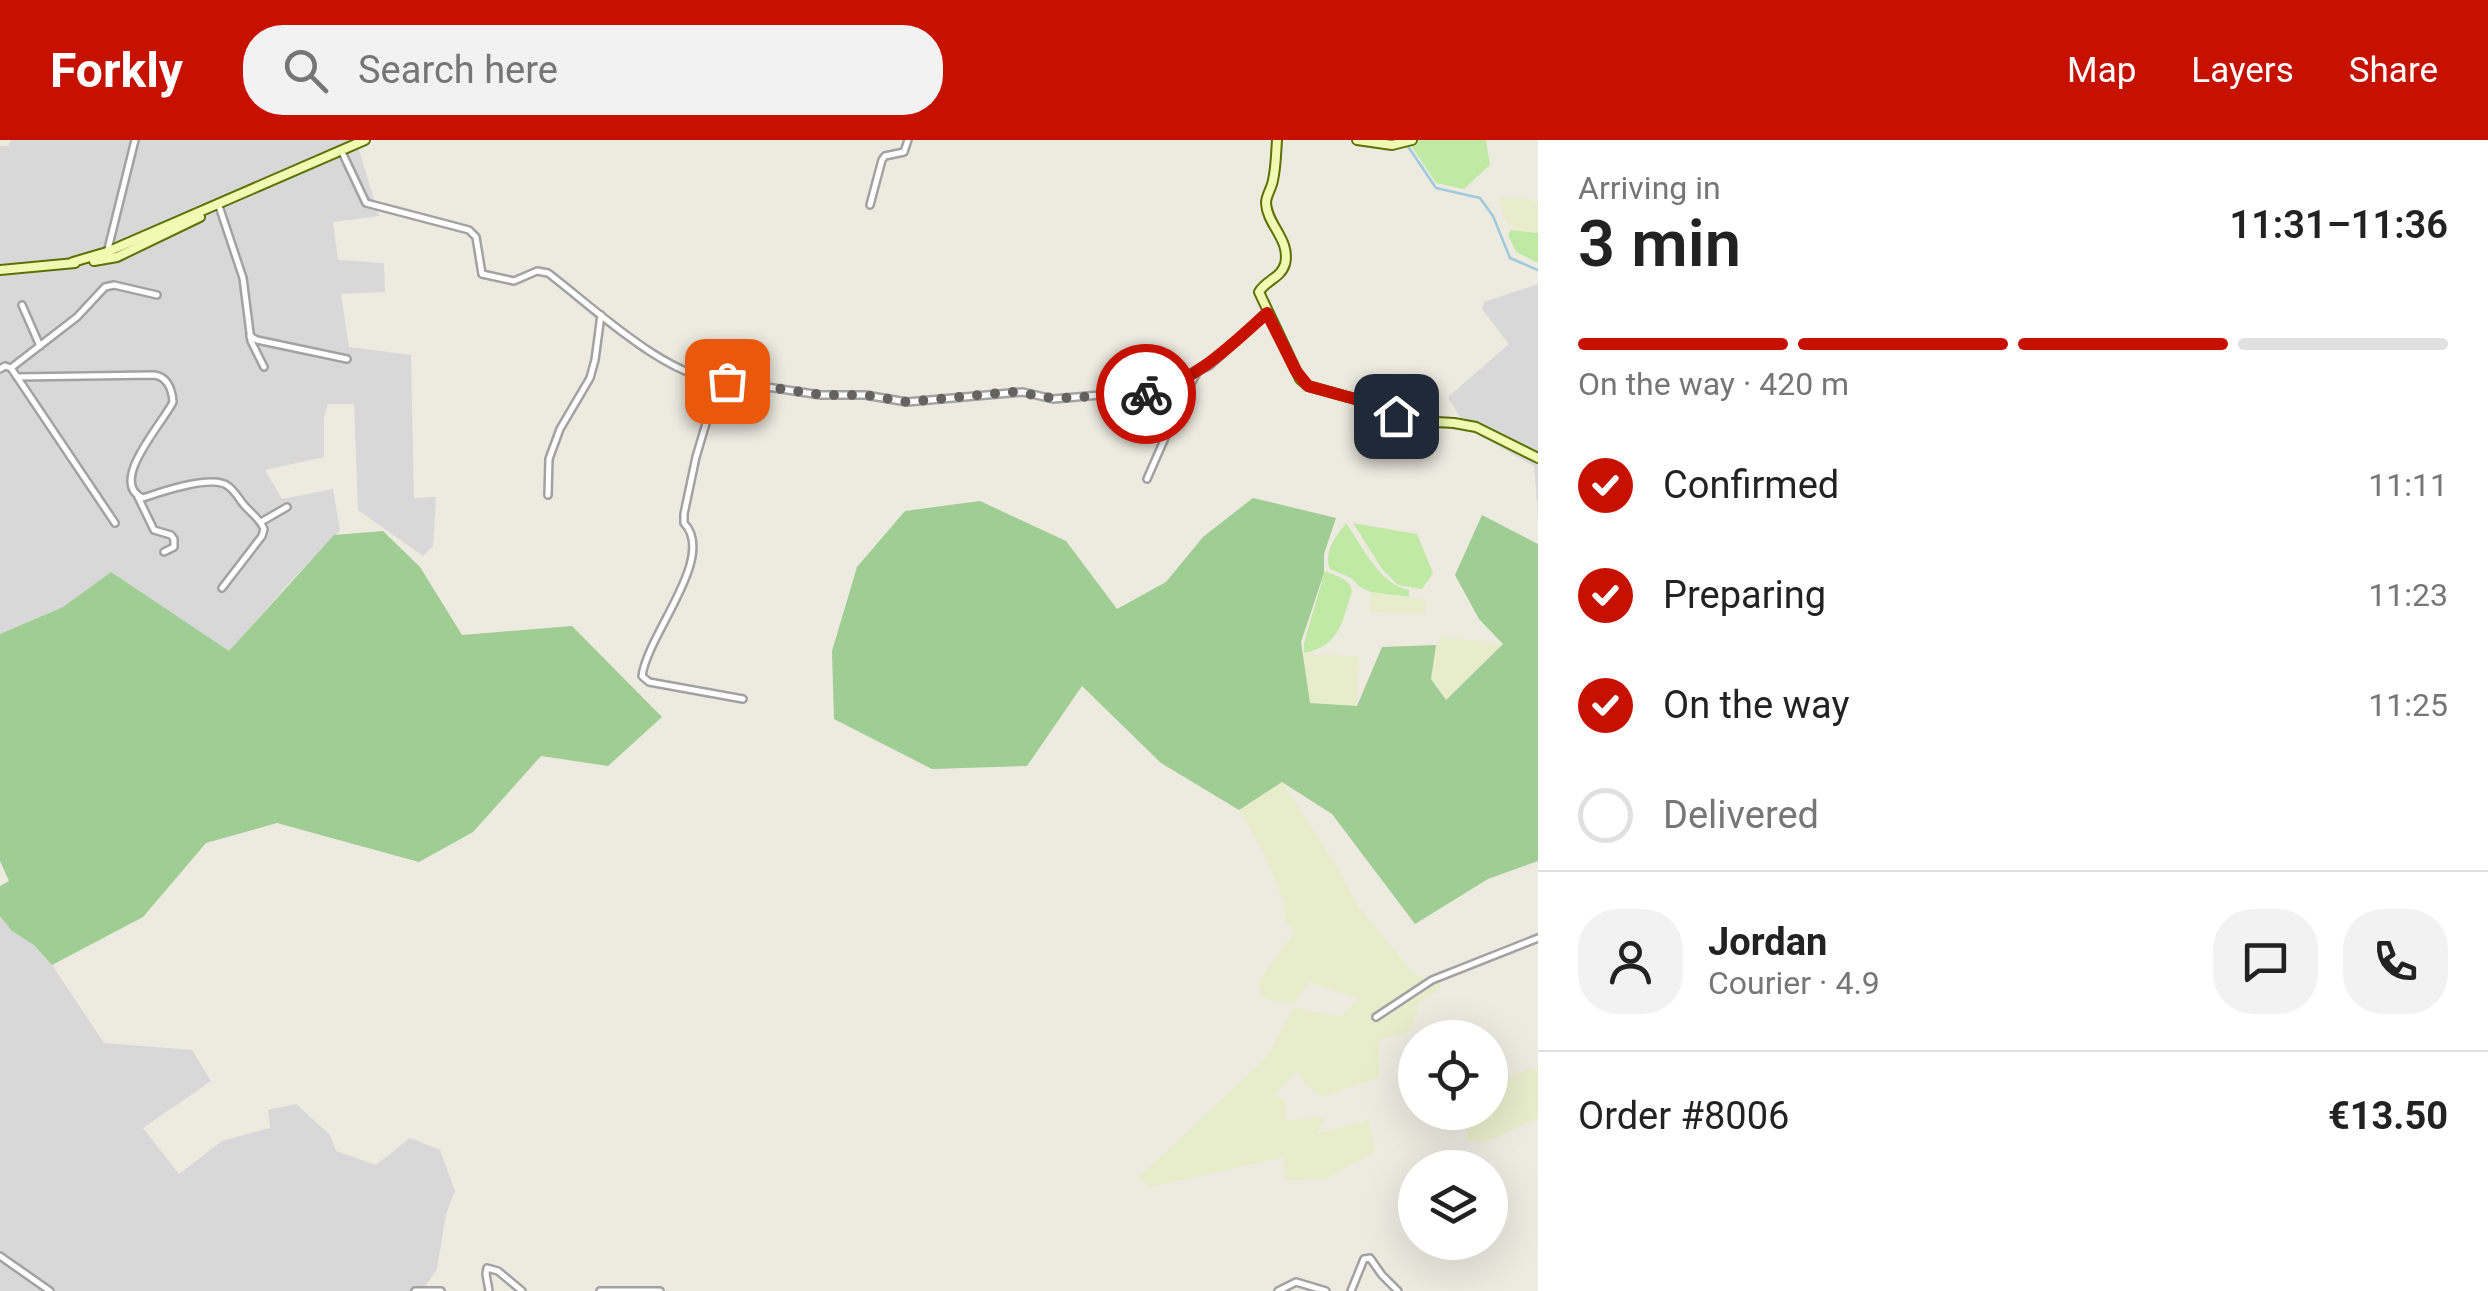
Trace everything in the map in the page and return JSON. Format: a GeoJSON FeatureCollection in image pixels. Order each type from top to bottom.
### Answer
{"type":"FeatureCollection","features":[{"type":"Feature","properties":{"kind":"main road"},"geometry":{"type":"LineString","coordinates":[[73,262],[107,252],[365,140]]}},
{"type":"Feature","properties":{"kind":"main road"},"geometry":{"type":"LineString","coordinates":[[1277,140],[1274,177],[1266,204],[1286,259],[1280,273],[1260,288],[1260,296],[1296,371],[1308,386],[1366,402],[1407,419],[1454,422],[1476,428],[1538,458]]}},
{"type":"Feature","properties":{"kind":"main road"},"geometry":{"type":"LineString","coordinates":[[1357,140],[1408,142]]}},
{"type":"Feature","properties":{"kind":"main road"},"geometry":{"type":"LineString","coordinates":[[0,270],[110,258],[219,205]]}},
{"type":"Feature","properties":{"kind":"street"},"geometry":{"type":"LineString","coordinates":[[91,262],[106,256],[135,140]]}},
{"type":"Feature","properties":{"kind":"street"},"geometry":{"type":"LineString","coordinates":[[870,206],[882,160],[904,152],[908,140]]}},
{"type":"Feature","properties":{"kind":"street"},"geometry":{"type":"LineString","coordinates":[[342,150],[366,203],[469,230],[476,237],[482,274],[514,281],[542,270],[671,364],[718,382],[907,402],[1010,392],[1053,398],[1148,394],[1209,366],[1267,313]]}},
{"type":"Feature","properties":{"kind":"street"},"geometry":{"type":"LineString","coordinates":[[219,205],[243,278],[250,336],[264,367]]}},
{"type":"Feature","properties":{"kind":"street"},"geometry":{"type":"LineString","coordinates":[[11,368],[77,318],[105,287],[114,285],[156,294]]}},
{"type":"Feature","properties":{"kind":"street"},"geometry":{"type":"LineString","coordinates":[[22,304],[40,346]]}},
{"type":"Feature","properties":{"kind":"street"},"geometry":{"type":"LineString","coordinates":[[548,495],[549,459],[560,429],[590,378],[601,315]]}},
{"type":"Feature","properties":{"kind":"street"},"geometry":{"type":"LineString","coordinates":[[250,336],[347,359]]}},
{"type":"Feature","properties":{"kind":"street"},"geometry":{"type":"LineString","coordinates":[[0,368],[11,368],[18,377],[115,523]]}},
{"type":"Feature","properties":{"kind":"street"},"geometry":{"type":"LineString","coordinates":[[1146,478],[1199,370]]}},
{"type":"Feature","properties":{"kind":"street"},"geometry":{"type":"LineString","coordinates":[[18,377],[154,375],[165,380],[173,402],[133,466],[130,486],[154,530],[174,539],[174,547],[164,552]]}},
{"type":"Feature","properties":{"kind":"street"},"geometry":{"type":"LineString","coordinates":[[718,382],[684,514],[694,540],[689,572],[654,639],[642,676],[649,682],[743,699]]}},
{"type":"Feature","properties":{"kind":"street"},"geometry":{"type":"LineString","coordinates":[[138,497],[174,487],[226,484],[264,529],[222,588]]}},
{"type":"Feature","properties":{"kind":"street"},"geometry":{"type":"LineString","coordinates":[[261,522],[287,507]]}},
{"type":"Feature","properties":{"kind":"street"},"geometry":{"type":"LineString","coordinates":[[1376,1017],[1432,980],[1538,938]]}},
{"type":"Feature","properties":{"kind":"street"},"geometry":{"type":"LineString","coordinates":[[0,1256],[50,1291]]}},
{"type":"Feature","properties":{"kind":"street"},"geometry":{"type":"LineString","coordinates":[[1351,1291],[1364,1258],[1370,1258],[1398,1291]]}},
{"type":"Feature","properties":{"kind":"street"},"geometry":{"type":"LineString","coordinates":[[489,1291],[487,1268],[498,1271],[522,1291]]}},
{"type":"Feature","properties":{"kind":"street"},"geometry":{"type":"LineString","coordinates":[[1278,1291],[1296,1282],[1326,1291]]}},
{"type":"Feature","properties":{"kind":"street"},"geometry":{"type":"LineString","coordinates":[[415,1291],[441,1291]]}},
{"type":"Feature","properties":{"kind":"street"},"geometry":{"type":"LineString","coordinates":[[600,1291],[660,1291]]}},
{"type":"Feature","properties":{"kind":"shaded area"},"geometry":{"type":"Polygon","coordinates":[[[11,140],[356,140],[379,216],[333,222],[338,260],[384,263],[385,292],[341,294],[349,347],[411,355],[414,498],[436,497],[433,546],[423,556],[358,510],[354,404],[328,404],[324,457],[265,470],[282,499],[333,489],[340,530],[229,652],[111,572],[63,607],[0,634],[0,146],[8,146],[11,140]]]}},
{"type":"Feature","properties":{"kind":"shaded area"},"geometry":{"type":"Polygon","coordinates":[[[1538,284],[1538,515],[1534,466],[1466,428],[1448,397],[1509,344],[1482,309],[1484,302],[1538,284]]]}},
{"type":"Feature","properties":{"kind":"shaded area"},"geometry":{"type":"Polygon","coordinates":[[[0,916],[52,965],[104,1043],[192,1050],[211,1081],[143,1128],[179,1174],[222,1141],[270,1128],[268,1110],[296,1104],[330,1135],[336,1151],[376,1165],[410,1138],[440,1150],[455,1191],[446,1214],[437,1269],[422,1291],[0,1291],[0,916]]]}},
{"type":"Feature","properties":{"kind":"green space"},"geometry":{"type":"Polygon","coordinates":[[[1419,140],[1486,140],[1490,165],[1464,189],[1436,183],[1412,147],[1419,140]]]}},
{"type":"Feature","properties":{"kind":"green space"},"geometry":{"type":"Polygon","coordinates":[[[1499,198],[1538,203],[1538,233],[1520,232],[1506,221],[1499,198]]]}},
{"type":"Feature","properties":{"kind":"green space"},"geometry":{"type":"Polygon","coordinates":[[[1511,230],[1538,233],[1538,263],[1516,252],[1508,235],[1511,230]]]}},
{"type":"Feature","properties":{"kind":"green space"},"geometry":{"type":"Polygon","coordinates":[[[1378,425],[1420,429],[1417,458],[1375,453],[1378,425]]]}},
{"type":"Feature","properties":{"kind":"green space"},"geometry":{"type":"Polygon","coordinates":[[[1253,498],[1336,518],[1324,554],[1324,573],[1301,642],[1310,703],[1357,706],[1382,647],[1436,645],[1431,679],[1446,700],[1503,644],[1479,619],[1455,575],[1482,515],[1538,544],[1538,861],[1488,879],[1415,924],[1332,814],[1282,782],[1239,810],[1161,763],[1082,686],[1027,766],[932,769],[834,719],[832,651],[857,567],[905,511],[980,501],[1066,541],[1117,609],[1166,582],[1203,537],[1253,498]]]}},
{"type":"Feature","properties":{"kind":"green space"},"geometry":{"type":"Polygon","coordinates":[[[1346,523],[1380,572],[1409,590],[1409,597],[1371,592],[1330,569],[1329,550],[1346,523]]]}},
{"type":"Feature","properties":{"kind":"green space"},"geometry":{"type":"Polygon","coordinates":[[[1353,523],[1417,534],[1433,573],[1422,589],[1398,585],[1382,569],[1353,523]]]}},
{"type":"Feature","properties":{"kind":"green space"},"geometry":{"type":"Polygon","coordinates":[[[383,531],[420,567],[462,635],[572,626],[662,717],[608,766],[541,756],[473,832],[419,862],[277,823],[206,843],[143,917],[52,965],[0,916],[0,886],[9,881],[0,861],[0,634],[63,607],[111,572],[229,651],[334,535],[383,531]]]}},
{"type":"Feature","properties":{"kind":"green space"},"geometry":{"type":"Polygon","coordinates":[[[1325,571],[1346,581],[1352,591],[1338,631],[1325,645],[1304,653],[1304,643],[1325,571]]]}},
{"type":"Feature","properties":{"kind":"green space"},"geometry":{"type":"Polygon","coordinates":[[[1371,592],[1426,600],[1425,614],[1369,612],[1371,592]]]}},
{"type":"Feature","properties":{"kind":"green space"},"geometry":{"type":"Polygon","coordinates":[[[1442,637],[1503,644],[1445,700],[1431,679],[1436,645],[1442,637]]]}},
{"type":"Feature","properties":{"kind":"green space"},"geometry":{"type":"Polygon","coordinates":[[[1303,654],[1359,656],[1357,706],[1309,703],[1303,654]]]}},
{"type":"Feature","properties":{"kind":"green space"},"geometry":{"type":"Polygon","coordinates":[[[1282,782],[1359,907],[1413,973],[1438,980],[1441,988],[1419,1003],[1414,1020],[1398,1020],[1398,1035],[1380,1040],[1378,1078],[1322,1097],[1304,1083],[1298,1071],[1274,1095],[1285,1100],[1286,1121],[1324,1117],[1317,1134],[1368,1120],[1375,1151],[1328,1178],[1285,1181],[1283,1157],[1151,1187],[1138,1178],[1266,1058],[1294,1008],[1340,1017],[1359,999],[1309,982],[1295,1003],[1263,996],[1260,979],[1295,931],[1284,919],[1286,907],[1264,853],[1239,810],[1282,782]]]}},
{"type":"Feature","properties":{"kind":"green space"},"geometry":{"type":"Polygon","coordinates":[[[1538,1069],[1538,1118],[1486,1142],[1466,1141],[1470,1130],[1508,1130],[1508,1077],[1538,1069]]]}},
{"type":"Feature","properties":{"kind":"waterway"},"geometry":{"type":"LineString","coordinates":[[1405,142],[1436,188],[1480,198],[1493,216],[1510,258],[1538,270]]}},
{"type":"Feature","properties":{"kind":"way so far"},"geometry":{"type":"LineString","coordinates":[[727,381],[907,402],[1010,392],[1053,398],[1146,394]]}},
{"type":"Feature","properties":{"kind":"route"},"geometry":{"type":"LineString","coordinates":[[1146,394],[1209,366],[1267,313],[1300,379],[1308,386],[1366,402],[1396,416]]}}]}
